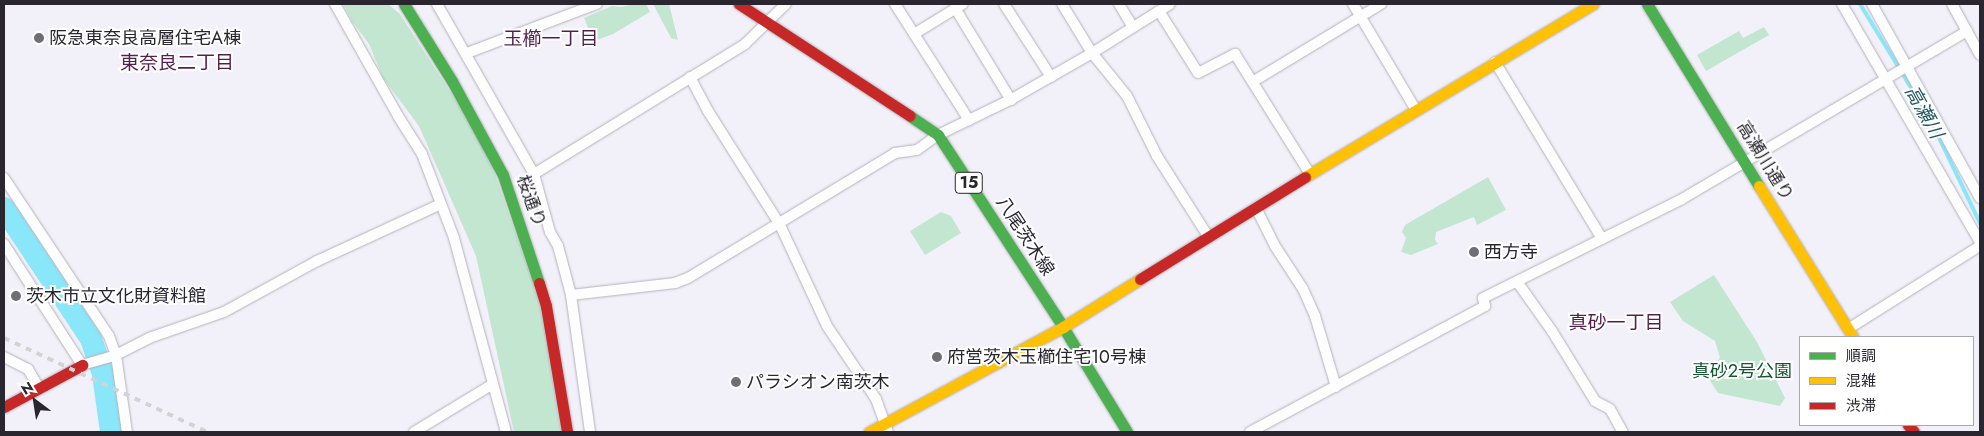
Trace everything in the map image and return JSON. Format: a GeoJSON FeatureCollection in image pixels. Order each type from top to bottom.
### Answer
{"type":"FeatureCollection","features":[{"type":"Feature","properties":{"kind":"street"},"geometry":{"type":"LineString","coordinates":[[335,4],[398,116],[422,154],[454,238],[506,432]]}},
{"type":"Feature","properties":{"kind":"street","name":"桜通り"},"geometry":{"type":"LineString","coordinates":[[404,4],[452,81],[503,175],[529,248],[546,306],[567,432]]}},
{"type":"Feature","properties":{"kind":"street"},"geometry":{"type":"LineString","coordinates":[[437,4],[467,53],[534,174],[550,232],[558,246],[571,295],[575,338],[590,432]]}},
{"type":"Feature","properties":{"kind":"street"},"geometry":{"type":"LineString","coordinates":[[467,53],[597,4]]}},
{"type":"Feature","properties":{"kind":"street","name":"八尾茨木線"},"geometry":{"type":"LineString","coordinates":[[740,4],[938,135],[1063,327],[1127,432]]}},
{"type":"Feature","properties":{"kind":"street"},"geometry":{"type":"LineString","coordinates":[[534,174],[745,44],[786,4]]}},
{"type":"Feature","properties":{"kind":"street"},"geometry":{"type":"LineString","coordinates":[[895,4],[969,120]]}},
{"type":"Feature","properties":{"kind":"street"},"geometry":{"type":"LineString","coordinates":[[1004,4],[1051,77]]}},
{"type":"Feature","properties":{"kind":"street"},"geometry":{"type":"LineString","coordinates":[[1062,4],[1092,53],[1127,96],[1157,156],[1208,236]]}},
{"type":"Feature","properties":{"kind":"street"},"geometry":{"type":"LineString","coordinates":[[1119,4],[1133,27]]}},
{"type":"Feature","properties":{"kind":"street"},"geometry":{"type":"LineString","coordinates":[[571,295],[675,283],[688,278],[780,225],[895,153],[917,150],[938,135],[1011,100],[1092,53],[1170,4]]}},
{"type":"Feature","properties":{"kind":"street"},"geometry":{"type":"LineString","coordinates":[[1354,4],[1416,110]]}},
{"type":"Feature","properties":{"kind":"street"},"geometry":{"type":"LineString","coordinates":[[1254,81],[1381,4]]}},
{"type":"Feature","properties":{"kind":"street"},"geometry":{"type":"LineString","coordinates":[[870,432],[886,428],[1063,327],[1208,236],[1593,4]]}},
{"type":"Feature","properties":{"kind":"street","name":"高瀬川通り"},"geometry":{"type":"LineString","coordinates":[[1647,4],[1851,333]]}},
{"type":"Feature","properties":{"kind":"street"},"geometry":{"type":"LineString","coordinates":[[1842,4],[1887,77],[1980,242]]}},
{"type":"Feature","properties":{"kind":"street"},"geometry":{"type":"LineString","coordinates":[[1872,4],[1905,67],[1980,198]]}},
{"type":"Feature","properties":{"kind":"street"},"geometry":{"type":"LineString","coordinates":[[1952,4],[1980,55]]}},
{"type":"Feature","properties":{"kind":"street"},"geometry":{"type":"LineString","coordinates":[[914,34],[959,6],[1011,100]]}},
{"type":"Feature","properties":{"kind":"street"},"geometry":{"type":"LineString","coordinates":[[1159,11],[1198,73],[1235,54],[1254,81],[1310,174]]}},
{"type":"Feature","properties":{"kind":"street"},"geometry":{"type":"LineString","coordinates":[[1250,432],[1485,306],[1483,298],[1518,283],[1682,199],[1887,77],[1967,32]]}},
{"type":"Feature","properties":{"kind":"street"},"geometry":{"type":"LineString","coordinates":[[1495,62],[1602,239]]}},
{"type":"Feature","properties":{"kind":"street"},"geometry":{"type":"LineString","coordinates":[[690,77],[708,111],[780,225],[827,326],[876,399],[886,428]]}},
{"type":"Feature","properties":{"kind":"street"},"geometry":{"type":"LineString","coordinates":[[4,178],[109,336],[127,432]]}},
{"type":"Feature","properties":{"kind":"street"},"geometry":{"type":"LineString","coordinates":[[4,407],[85,364],[113,356],[149,338],[224,312],[316,262],[440,204]]}},
{"type":"Feature","properties":{"kind":"street"},"geometry":{"type":"LineString","coordinates":[[1256,208],[1275,246],[1303,289],[1315,316],[1336,387]]}},
{"type":"Feature","properties":{"kind":"street"},"geometry":{"type":"LineString","coordinates":[[4,244],[85,364]]}},
{"type":"Feature","properties":{"kind":"street"},"geometry":{"type":"LineString","coordinates":[[1851,333],[1980,246]]}},
{"type":"Feature","properties":{"kind":"street"},"geometry":{"type":"LineString","coordinates":[[1518,283],[1552,331],[1595,401],[1610,409],[1622,432]]}},
{"type":"Feature","properties":{"kind":"street"},"geometry":{"type":"LineString","coordinates":[[4,357],[28,369],[39,388]]}},
{"type":"Feature","properties":{"kind":"street"},"geometry":{"type":"LineString","coordinates":[[414,432],[493,384]]}},
{"type":"Feature","properties":{"kind":"green space"},"geometry":{"type":"Polygon","coordinates":[[[343,4],[388,4],[400,14],[469,121],[495,174],[540,303],[561,432],[514,432],[476,256],[419,126],[383,78],[369,44],[352,21],[343,4]]]}},
{"type":"Feature","properties":{"kind":"green space"},"geometry":{"type":"Polygon","coordinates":[[[646,4],[650,12],[613,34],[594,41],[584,18],[612,6],[621,7],[646,4]]]}},
{"type":"Feature","properties":{"kind":"green space"},"geometry":{"type":"Polygon","coordinates":[[[653,4],[669,4],[678,40],[671,38],[653,4]]]}},
{"type":"Feature","properties":{"kind":"green space"},"geometry":{"type":"Polygon","coordinates":[[[1764,27],[1769,35],[1706,71],[1697,55],[1739,31],[1743,38],[1764,27]]]}},
{"type":"Feature","properties":{"kind":"green space"},"geometry":{"type":"Polygon","coordinates":[[[1488,177],[1506,210],[1477,225],[1474,217],[1436,232],[1435,240],[1438,244],[1411,255],[1401,252],[1406,238],[1402,232],[1405,225],[1488,177]]]}},
{"type":"Feature","properties":{"kind":"green space"},"geometry":{"type":"Polygon","coordinates":[[[941,212],[951,216],[961,233],[925,255],[910,231],[941,212]]]}},
{"type":"Feature","properties":{"kind":"green space","name":"真砂2号公園"},"geometry":{"type":"Polygon","coordinates":[[[1714,275],[1757,342],[1785,398],[1780,406],[1718,393],[1709,379],[1720,357],[1715,341],[1683,321],[1670,302],[1714,275]]]}},
{"type":"Feature","properties":{"kind":"waterway","name":"高瀬川"},"geometry":{"type":"LineString","coordinates":[[1860,4],[1929,117],[1980,223]]}},
{"type":"Feature","properties":{"kind":"waterway"},"geometry":{"type":"LineString","coordinates":[[4,208],[91,339],[103,374],[111,432]]}},
{"type":"Feature","properties":{"kind":"railway"},"geometry":{"type":"LineString","coordinates":[[4,338],[207,432]]}},
{"type":"Feature","properties":{"kind":"traffic: fast"},"geometry":{"type":"LineString","coordinates":[[404,4],[452,81],[503,175],[539,283]]}},
{"type":"Feature","properties":{"kind":"traffic: fast"},"geometry":{"type":"LineString","coordinates":[[1647,4],[1759,186]]}},
{"type":"Feature","properties":{"kind":"traffic: fast"},"geometry":{"type":"LineString","coordinates":[[910,116],[938,135],[1063,327],[1127,432]]}},
{"type":"Feature","properties":{"kind":"traffic: slow"},"geometry":{"type":"LineString","coordinates":[[1305,177],[1593,4]]}},
{"type":"Feature","properties":{"kind":"traffic: slow"},"geometry":{"type":"LineString","coordinates":[[1759,186],[1852,336]]}},
{"type":"Feature","properties":{"kind":"traffic: slow"},"geometry":{"type":"LineString","coordinates":[[869,432],[1063,327],[1140,279]]}},
{"type":"Feature","properties":{"kind":"traffic: jam"},"geometry":{"type":"LineString","coordinates":[[739,4],[910,116]]}},
{"type":"Feature","properties":{"kind":"traffic: jam"},"geometry":{"type":"LineString","coordinates":[[1140,279],[1305,177]]}},
{"type":"Feature","properties":{"kind":"traffic: jam"},"geometry":{"type":"LineString","coordinates":[[539,283],[546,306],[567,432]]}},
{"type":"Feature","properties":{"kind":"traffic: jam"},"geometry":{"type":"LineString","coordinates":[[4,407],[82,365]]}},
{"type":"Feature","properties":{"kind":"traffic: jam"},"geometry":{"type":"LineString","coordinates":[[1909,426],[1914,432]]}},
{"type":"Feature","properties":{"kind":"place","name":"阪急東奈良高層住宅A棟"},"geometry":{"type":"Point","coordinates":[39,38]}},
{"type":"Feature","properties":{"kind":"place","name":"西方寺"},"geometry":{"type":"Point","coordinates":[1474,252]}},
{"type":"Feature","properties":{"kind":"place","name":"茨木市立文化財資料館"},"geometry":{"type":"Point","coordinates":[16,296]}},
{"type":"Feature","properties":{"kind":"place","name":"府営茨木玉櫛住宅10号棟"},"geometry":{"type":"Point","coordinates":[937,357]}},
{"type":"Feature","properties":{"kind":"place","name":"パラシオン南茨木"},"geometry":{"type":"Point","coordinates":[736,382]}},
{"type":"Feature","properties":{"kind":"district","name":"玉櫛一丁目"},"geometry":{"type":"Point","coordinates":[551,39]}},
{"type":"Feature","properties":{"kind":"district","name":"東奈良二丁目"},"geometry":{"type":"Point","coordinates":[177,63]}},
{"type":"Feature","properties":{"kind":"district","name":"真砂一丁目"},"geometry":{"type":"Point","coordinates":[1616,323]}}]}
